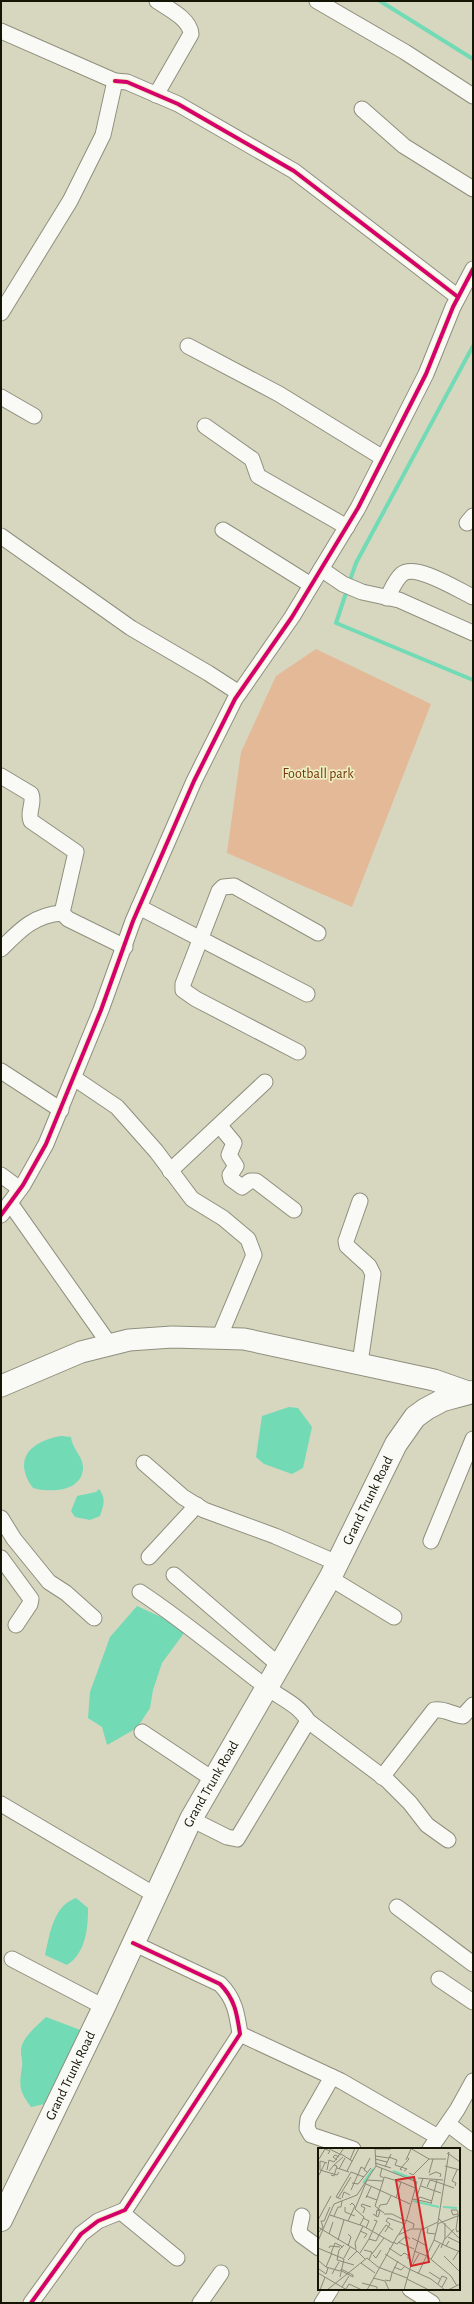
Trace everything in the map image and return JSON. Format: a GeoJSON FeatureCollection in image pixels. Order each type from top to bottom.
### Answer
{"type":"FeatureCollection","features":[{"type":"Feature","properties":{"kind":"main road"},"geometry":{"type":"LineString","coordinates":[[1,1386],[81,1352],[129,1340],[172,1337],[244,1339],[434,1380],[470,1392]]}},
{"type":"Feature","properties":{"kind":"main road","name":"Grand Trunk Road"},"geometry":{"type":"LineString","coordinates":[[3,2209],[104,2007],[132,1943],[191,1819],[268,1688],[334,1571],[405,1430],[415,1417],[426,1409],[443,1400],[470,1392]]}},
{"type":"Feature","properties":{"kind":"street"},"geometry":{"type":"LineString","coordinates":[[156,95],[191,34],[191,27],[185,21],[157,1]]}},
{"type":"Feature","properties":{"kind":"street"},"geometry":{"type":"LineString","coordinates":[[317,1],[405,52],[473,96]]}},
{"type":"Feature","properties":{"kind":"street"},"geometry":{"type":"LineString","coordinates":[[1,31],[115,81],[128,82],[178,104],[294,171],[458,297]]}},
{"type":"Feature","properties":{"kind":"street"},"geometry":{"type":"LineString","coordinates":[[1,313],[70,201],[103,135],[115,81]]}},
{"type":"Feature","properties":{"kind":"street"},"geometry":{"type":"LineString","coordinates":[[362,109],[404,146],[473,188]]}},
{"type":"Feature","properties":{"kind":"street"},"geometry":{"type":"LineString","coordinates":[[1,1215],[20,1189],[46,1144],[74,1078],[140,907],[194,781],[239,693],[292,617],[347,527],[426,374],[458,297],[473,269]]}},
{"type":"Feature","properties":{"kind":"street"},"geometry":{"type":"LineString","coordinates":[[188,346],[279,394],[383,458]]}},
{"type":"Feature","properties":{"kind":"street"},"geometry":{"type":"LineString","coordinates":[[1,397],[34,416]]}},
{"type":"Feature","properties":{"kind":"street"},"geometry":{"type":"LineString","coordinates":[[205,426],[252,459],[258,476],[347,527]]}},
{"type":"Feature","properties":{"kind":"street"},"geometry":{"type":"LineString","coordinates":[[223,530],[311,585]]}},
{"type":"Feature","properties":{"kind":"street"},"geometry":{"type":"LineString","coordinates":[[1,536],[131,628],[239,693]]}},
{"type":"Feature","properties":{"kind":"street"},"geometry":{"type":"LineString","coordinates":[[321,569],[343,584],[362,592],[399,600],[419,607],[473,632]]}},
{"type":"Feature","properties":{"kind":"street"},"geometry":{"type":"LineString","coordinates":[[387,598],[402,574],[410,571],[434,578],[473,597]]}},
{"type":"Feature","properties":{"kind":"street"},"geometry":{"type":"LineString","coordinates":[[1,776],[31,794],[31,821],[76,852],[62,913]]}},
{"type":"Feature","properties":{"kind":"street"},"geometry":{"type":"LineString","coordinates":[[298,1052],[196,999],[183,990],[183,984],[219,890],[223,886],[234,886],[318,933]]}},
{"type":"Feature","properties":{"kind":"street"},"geometry":{"type":"LineString","coordinates":[[140,907],[307,994]]}},
{"type":"Feature","properties":{"kind":"street"},"geometry":{"type":"LineString","coordinates":[[1,949],[38,918],[46,914],[62,913],[68,919],[124,947]]}},
{"type":"Feature","properties":{"kind":"street"},"geometry":{"type":"LineString","coordinates":[[1,1071],[61,1110]]}},
{"type":"Feature","properties":{"kind":"street"},"geometry":{"type":"LineString","coordinates":[[74,1078],[118,1107],[156,1151],[192,1199],[224,1218],[248,1239],[254,1255],[219,1338]]}},
{"type":"Feature","properties":{"kind":"street"},"geometry":{"type":"LineString","coordinates":[[170,1171],[220,1126],[265,1082]]}},
{"type":"Feature","properties":{"kind":"street"},"geometry":{"type":"LineString","coordinates":[[220,1126],[234,1143],[230,1155],[236,1166],[230,1175],[230,1179],[242,1187],[250,1181],[256,1181],[294,1210]]}},
{"type":"Feature","properties":{"kind":"street"},"geometry":{"type":"LineString","coordinates":[[1,1175],[20,1189]]}},
{"type":"Feature","properties":{"kind":"street"},"geometry":{"type":"LineString","coordinates":[[360,1201],[346,1237],[347,1246],[369,1266],[372,1274],[360,1363]]}},
{"type":"Feature","properties":{"kind":"street"},"geometry":{"type":"LineString","coordinates":[[10,1203],[110,1345]]}},
{"type":"Feature","properties":{"kind":"street"},"geometry":{"type":"LineString","coordinates":[[431,1541],[473,1439]]}},
{"type":"Feature","properties":{"kind":"street"},"geometry":{"type":"LineString","coordinates":[[144,1463],[183,1497],[197,1505],[222,1517],[307,1549],[394,1617]]}},
{"type":"Feature","properties":{"kind":"street"},"geometry":{"type":"LineString","coordinates":[[149,1557],[197,1505]]}},
{"type":"Feature","properties":{"kind":"street"},"geometry":{"type":"LineString","coordinates":[[1,1518],[14,1539],[48,1582],[66,1593],[94,1618]]}},
{"type":"Feature","properties":{"kind":"street"},"geometry":{"type":"LineString","coordinates":[[1,1558],[31,1599],[30,1604],[16,1625]]}},
{"type":"Feature","properties":{"kind":"street"},"geometry":{"type":"LineString","coordinates":[[174,1576],[280,1666]]}},
{"type":"Feature","properties":{"kind":"street"},"geometry":{"type":"LineString","coordinates":[[140,1592],[178,1617],[268,1688],[303,1712],[308,1721],[382,1777],[410,1803],[427,1825],[448,1840]]}},
{"type":"Feature","properties":{"kind":"street"},"geometry":{"type":"LineString","coordinates":[[382,1777],[434,1710],[443,1709],[456,1716],[463,1716],[473,1705]]}},
{"type":"Feature","properties":{"kind":"street"},"geometry":{"type":"LineString","coordinates":[[191,1819],[227,1837],[236,1839],[308,1721]]}},
{"type":"Feature","properties":{"kind":"street"},"geometry":{"type":"LineString","coordinates":[[142,1732],[214,1780]]}},
{"type":"Feature","properties":{"kind":"street"},"geometry":{"type":"LineString","coordinates":[[1,1804],[155,1895]]}},
{"type":"Feature","properties":{"kind":"street"},"geometry":{"type":"LineString","coordinates":[[396,1906],[473,1964]]}},
{"type":"Feature","properties":{"kind":"street"},"geometry":{"type":"LineString","coordinates":[[31,2303],[81,2234],[98,2221],[121,2212],[133,2200],[240,2034],[235,2006],[230,1994],[220,1984],[132,1943]]}},
{"type":"Feature","properties":{"kind":"street"},"geometry":{"type":"LineString","coordinates":[[12,1959],[104,2007]]}},
{"type":"Feature","properties":{"kind":"street"},"geometry":{"type":"LineString","coordinates":[[439,1979],[473,2002]]}},
{"type":"Feature","properties":{"kind":"street"},"geometry":{"type":"LineString","coordinates":[[240,2034],[332,2077],[434,2143],[448,2124],[472,2084]]}},
{"type":"Feature","properties":{"kind":"street"},"geometry":{"type":"LineString","coordinates":[[332,2077],[308,2119],[307,2128],[311,2135],[350,2148]]}},
{"type":"Feature","properties":{"kind":"street"},"geometry":{"type":"LineString","coordinates":[[448,2124],[473,2143]]}},
{"type":"Feature","properties":{"kind":"street"},"geometry":{"type":"LineString","coordinates":[[121,2212],[177,2258]]}},
{"type":"Feature","properties":{"kind":"street"},"geometry":{"type":"LineString","coordinates":[[302,2216],[298,2230],[318,2247]]}},
{"type":"Feature","properties":{"kind":"street"},"geometry":{"type":"LineString","coordinates":[[200,2303],[221,2273]]}},
{"type":"Feature","properties":{"kind":"street"},"geometry":{"type":"LineString","coordinates":[[322,2303],[330,2290]]}},
{"type":"Feature","properties":{"kind":"street"},"geometry":{"type":"LineString","coordinates":[[412,2290],[432,2303]]}},
{"type":"Feature","properties":{"kind":"green space","name":"Football park"},"geometry":{"type":"Polygon","coordinates":[[[316,649],[431,704],[352,907],[227,853],[241,752],[276,676],[316,649]]]}},
{"type":"Feature","properties":{"kind":"shaded area"},"geometry":{"type":"Polygon","coordinates":[[[289,1407],[298,1408],[312,1427],[303,1468],[292,1474],[264,1464],[256,1457],[262,1416],[289,1407]]]}},
{"type":"Feature","properties":{"kind":"shaded area"},"geometry":{"type":"Polygon","coordinates":[[[61,1436],[71,1437],[73,1445],[82,1462],[82,1475],[72,1486],[65,1489],[40,1490],[33,1488],[27,1478],[24,1468],[28,1453],[33,1447],[41,1442],[50,1438],[61,1436]]]}},
{"type":"Feature","properties":{"kind":"shaded area"},"geometry":{"type":"Polygon","coordinates":[[[99,1489],[103,1495],[104,1502],[100,1516],[90,1520],[75,1517],[71,1511],[77,1496],[96,1492],[99,1489]]]}},
{"type":"Feature","properties":{"kind":"shaded area"},"geometry":{"type":"Polygon","coordinates":[[[137,1606],[187,1629],[162,1663],[153,1690],[150,1708],[137,1728],[107,1745],[102,1727],[88,1718],[90,1692],[110,1637],[137,1606]]]}},
{"type":"Feature","properties":{"kind":"shaded area"},"geometry":{"type":"Polygon","coordinates":[[[76,1898],[88,1908],[85,1940],[78,1954],[67,1965],[45,1955],[51,1930],[57,1914],[62,1907],[76,1898]]]}},
{"type":"Feature","properties":{"kind":"shaded area"},"geometry":{"type":"Polygon","coordinates":[[[46,2017],[83,2031],[49,2103],[31,2107],[24,2097],[20,2084],[22,2065],[21,2051],[24,2041],[30,2032],[46,2017]]]}},
{"type":"Feature","properties":{"kind":"waterway"},"geometry":{"type":"LineString","coordinates":[[380,1],[473,59]]}},
{"type":"Feature","properties":{"kind":"waterway"},"geometry":{"type":"LineString","coordinates":[[349,583],[356,563],[473,346]]}},
{"type":"Feature","properties":{"kind":"waterway"},"geometry":{"type":"LineString","coordinates":[[347,590],[336,623],[473,680]]}},
{"type":"Feature","properties":{"kind":"cycle path"},"geometry":{"type":"LineString","coordinates":[[115,81],[127,82],[178,104],[294,171],[458,297]]}},
{"type":"Feature","properties":{"kind":"cycle path"},"geometry":{"type":"LineString","coordinates":[[1,1215],[23,1185],[46,1144],[101,1010],[133,921],[194,781],[235,699],[292,617],[358,508],[426,374],[453,307],[473,269]]}},
{"type":"Feature","properties":{"kind":"cycle path"},"geometry":{"type":"LineString","coordinates":[[31,2303],[81,2234],[98,2221],[125,2210],[240,2034],[232,2001],[220,1984],[133,1943]]}}]}
